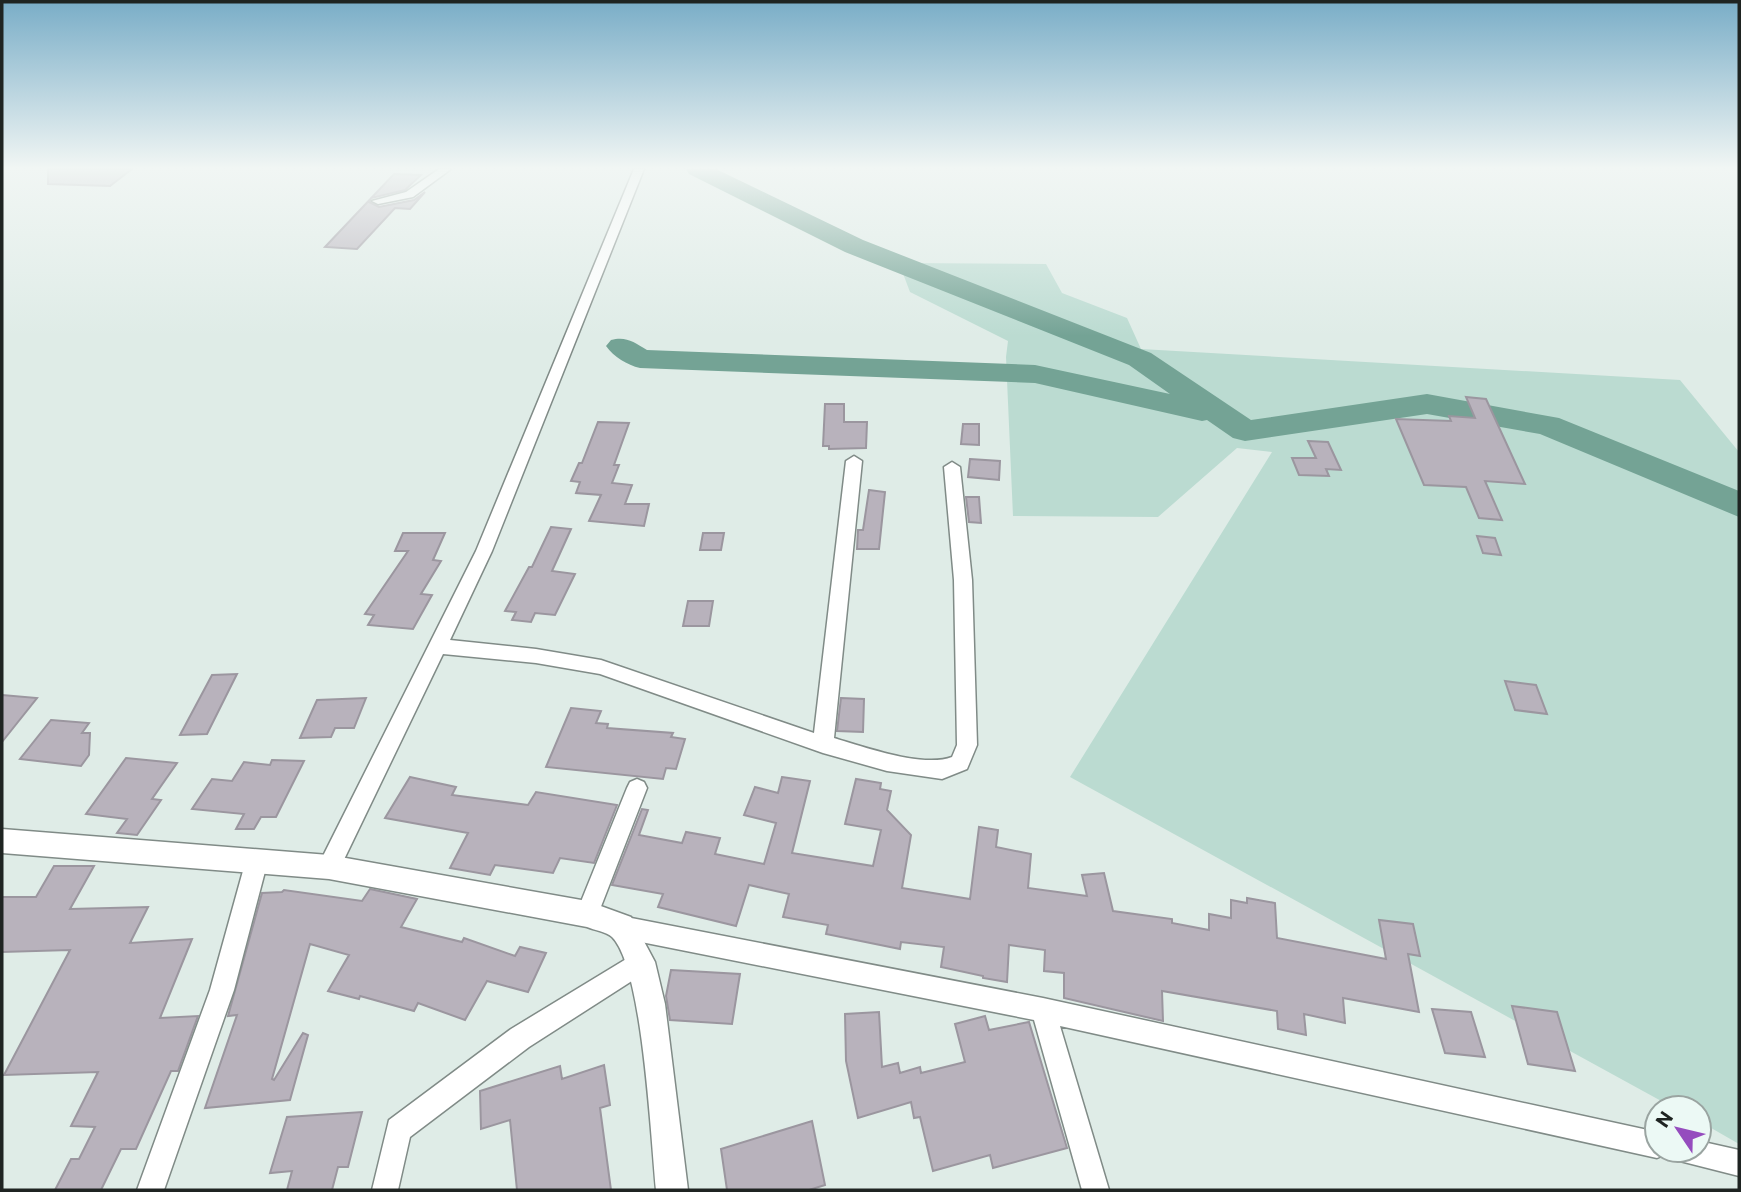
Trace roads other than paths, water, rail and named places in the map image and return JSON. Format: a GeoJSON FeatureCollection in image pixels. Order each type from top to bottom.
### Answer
{"type":"FeatureCollection","features":[{"type":"Feature","properties":{"kind":"street"},"geometry":{"type":"LineString","coordinates":[[329,867],[484,551],[616,225]]}},
{"type":"Feature","properties":{"kind":"street"},"geometry":{"type":"LineString","coordinates":[[823,744],[854,461]]}},
{"type":"Feature","properties":{"kind":"street"},"geometry":{"type":"LineString","coordinates":[[438,646],[536,656],[601,667],[823,744],[887,762],[942,770],[960,762],[967,745],[963,594],[952,467]]}},
{"type":"Feature","properties":{"kind":"street"},"geometry":{"type":"LineString","coordinates":[[587,914],[637,788]]}},
{"type":"Feature","properties":{"kind":"street"},"geometry":{"type":"LineString","coordinates":[[2,841],[329,867],[587,914],[621,927],[1043,1010],[1643,1142]]}},
{"type":"Feature","properties":{"kind":"street"},"geometry":{"type":"LineString","coordinates":[[150,1190],[222,990],[257,860]]}},
{"type":"Feature","properties":{"kind":"street"},"geometry":{"type":"LineString","coordinates":[[621,927],[641,962],[651,1004],[672,1190]]}},
{"type":"Feature","properties":{"kind":"street"},"geometry":{"type":"LineString","coordinates":[[385,1190],[398,1129],[520,1038],[641,962]]}},
{"type":"Feature","properties":{"kind":"street"},"geometry":{"type":"LineString","coordinates":[[1043,1010],[1095,1190]]}},
{"type":"Feature","properties":{"kind":"street"},"geometry":{"type":"LineString","coordinates":[[1713,1157],[1739,1163]]}},
{"type":"Feature","properties":{"kind":"waterway"},"geometry":{"type":"LineString","coordinates":[[810,225],[854,246],[1140,359],[1245,431],[1427,404],[1548,425],[1739,505]]}},
{"type":"Feature","properties":{"kind":"waterway"},"geometry":{"type":"LineString","coordinates":[[621,346],[640,359],[1035,374],[1202,411]]}}]}
